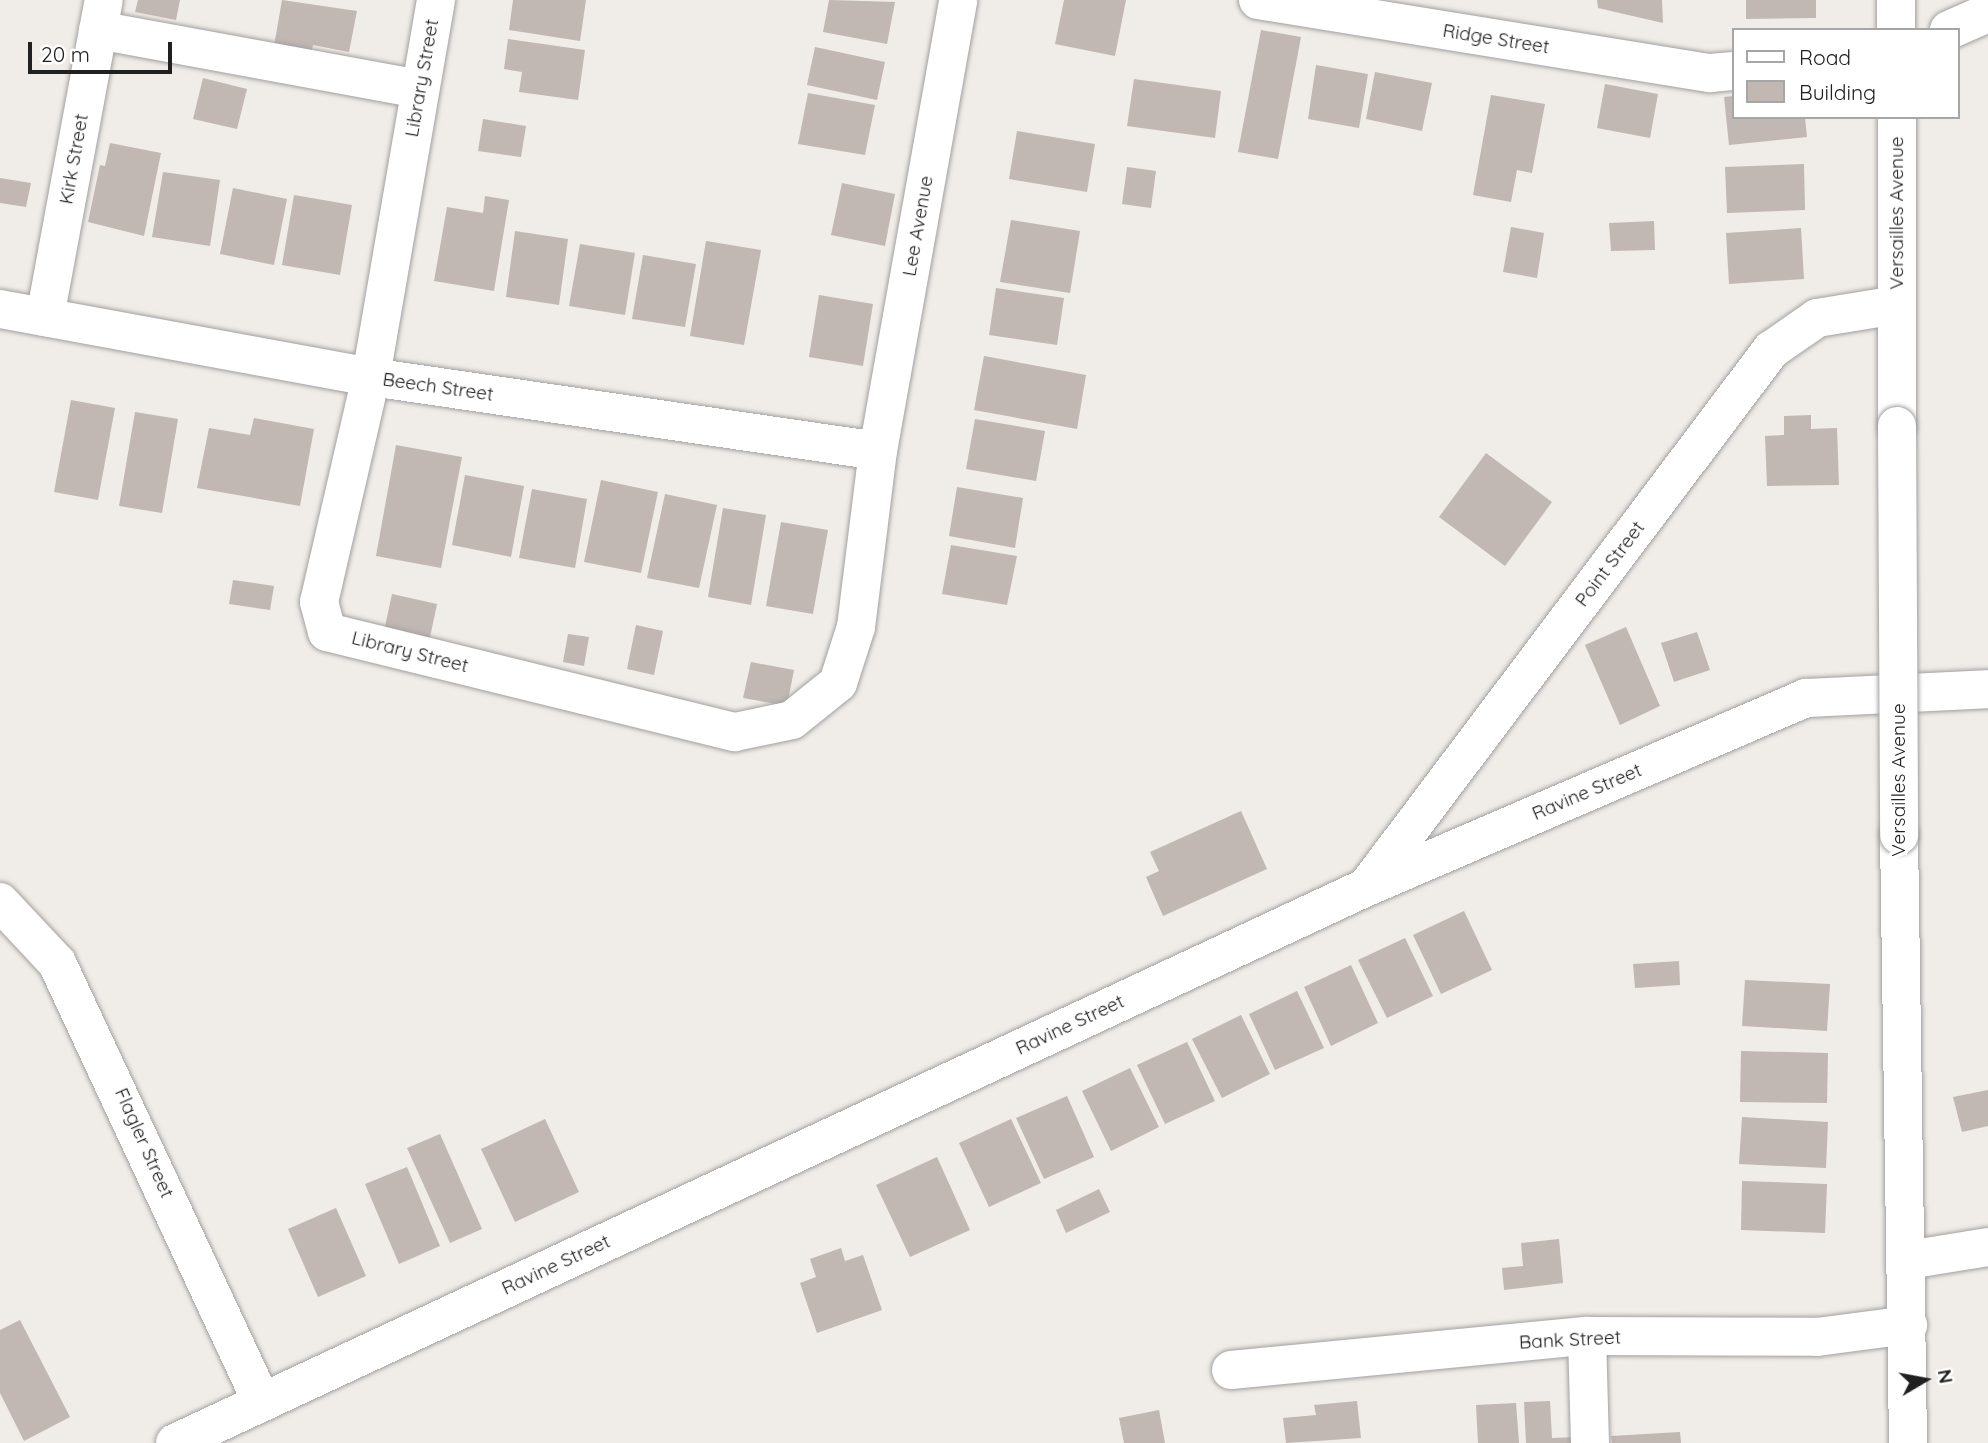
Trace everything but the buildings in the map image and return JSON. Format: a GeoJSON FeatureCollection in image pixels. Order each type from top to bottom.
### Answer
{"type":"FeatureCollection","features":[{"type":"Feature","properties":{"kind":"street","name":"Library Street"},"geometry":{"type":"LineString","coordinates":[[436,0],[371,377],[319,602],[327,632],[735,732],[792,720],[838,683],[856,627],[878,451]]}},
{"type":"Feature","properties":{"kind":"street","name":"Lee Avenue"},"geometry":{"type":"LineString","coordinates":[[878,451],[958,0]]}},
{"type":"Feature","properties":{"kind":"street","name":"Ridge Street"},"geometry":{"type":"LineString","coordinates":[[1258,0],[1710,73],[1732,71]]}},
{"type":"Feature","properties":{"kind":"street"},"geometry":{"type":"LineString","coordinates":[[1896,0],[1896,28]]}},
{"type":"Feature","properties":{"kind":"street"},"geometry":{"type":"LineString","coordinates":[[1954,28],[1988,13]]}},
{"type":"Feature","properties":{"kind":"street"},"geometry":{"type":"LineString","coordinates":[[101,15],[420,89]]}},
{"type":"Feature","properties":{"kind":"street","name":"Kirk Street"},"geometry":{"type":"LineString","coordinates":[[45,317],[101,15]]}},
{"type":"Feature","properties":{"kind":"street","name":"Versailles Avenue"},"geometry":{"type":"LineString","coordinates":[[1896,119],[1899,835],[1908,1260],[1908,1443]]}},
{"type":"Feature","properties":{"kind":"street","name":"Point Street"},"geometry":{"type":"LineString","coordinates":[[1367,887],[1771,350],[1817,318],[1896,305]]}},
{"type":"Feature","properties":{"kind":"street","name":"Beech Street"},"geometry":{"type":"LineString","coordinates":[[0,309],[371,377],[878,451]]}},
{"type":"Feature","properties":{"kind":"street","name":"Ravine Street"},"geometry":{"type":"LineString","coordinates":[[175,1443],[1367,887],[1806,698],[1988,689]]}},
{"type":"Feature","properties":{"kind":"street","name":"Flagler Street"},"geometry":{"type":"LineString","coordinates":[[0,902],[57,963],[262,1402]]}},
{"type":"Feature","properties":{"kind":"street"},"geometry":{"type":"LineString","coordinates":[[1908,1260],[1988,1247]]}},
{"type":"Feature","properties":{"kind":"street","name":"Bank Street"},"geometry":{"type":"LineString","coordinates":[[1231,1370],[1587,1336],[1817,1337],[1908,1325]]}},
{"type":"Feature","properties":{"kind":"street"},"geometry":{"type":"LineString","coordinates":[[1587,1336],[1590,1443]]}}]}
